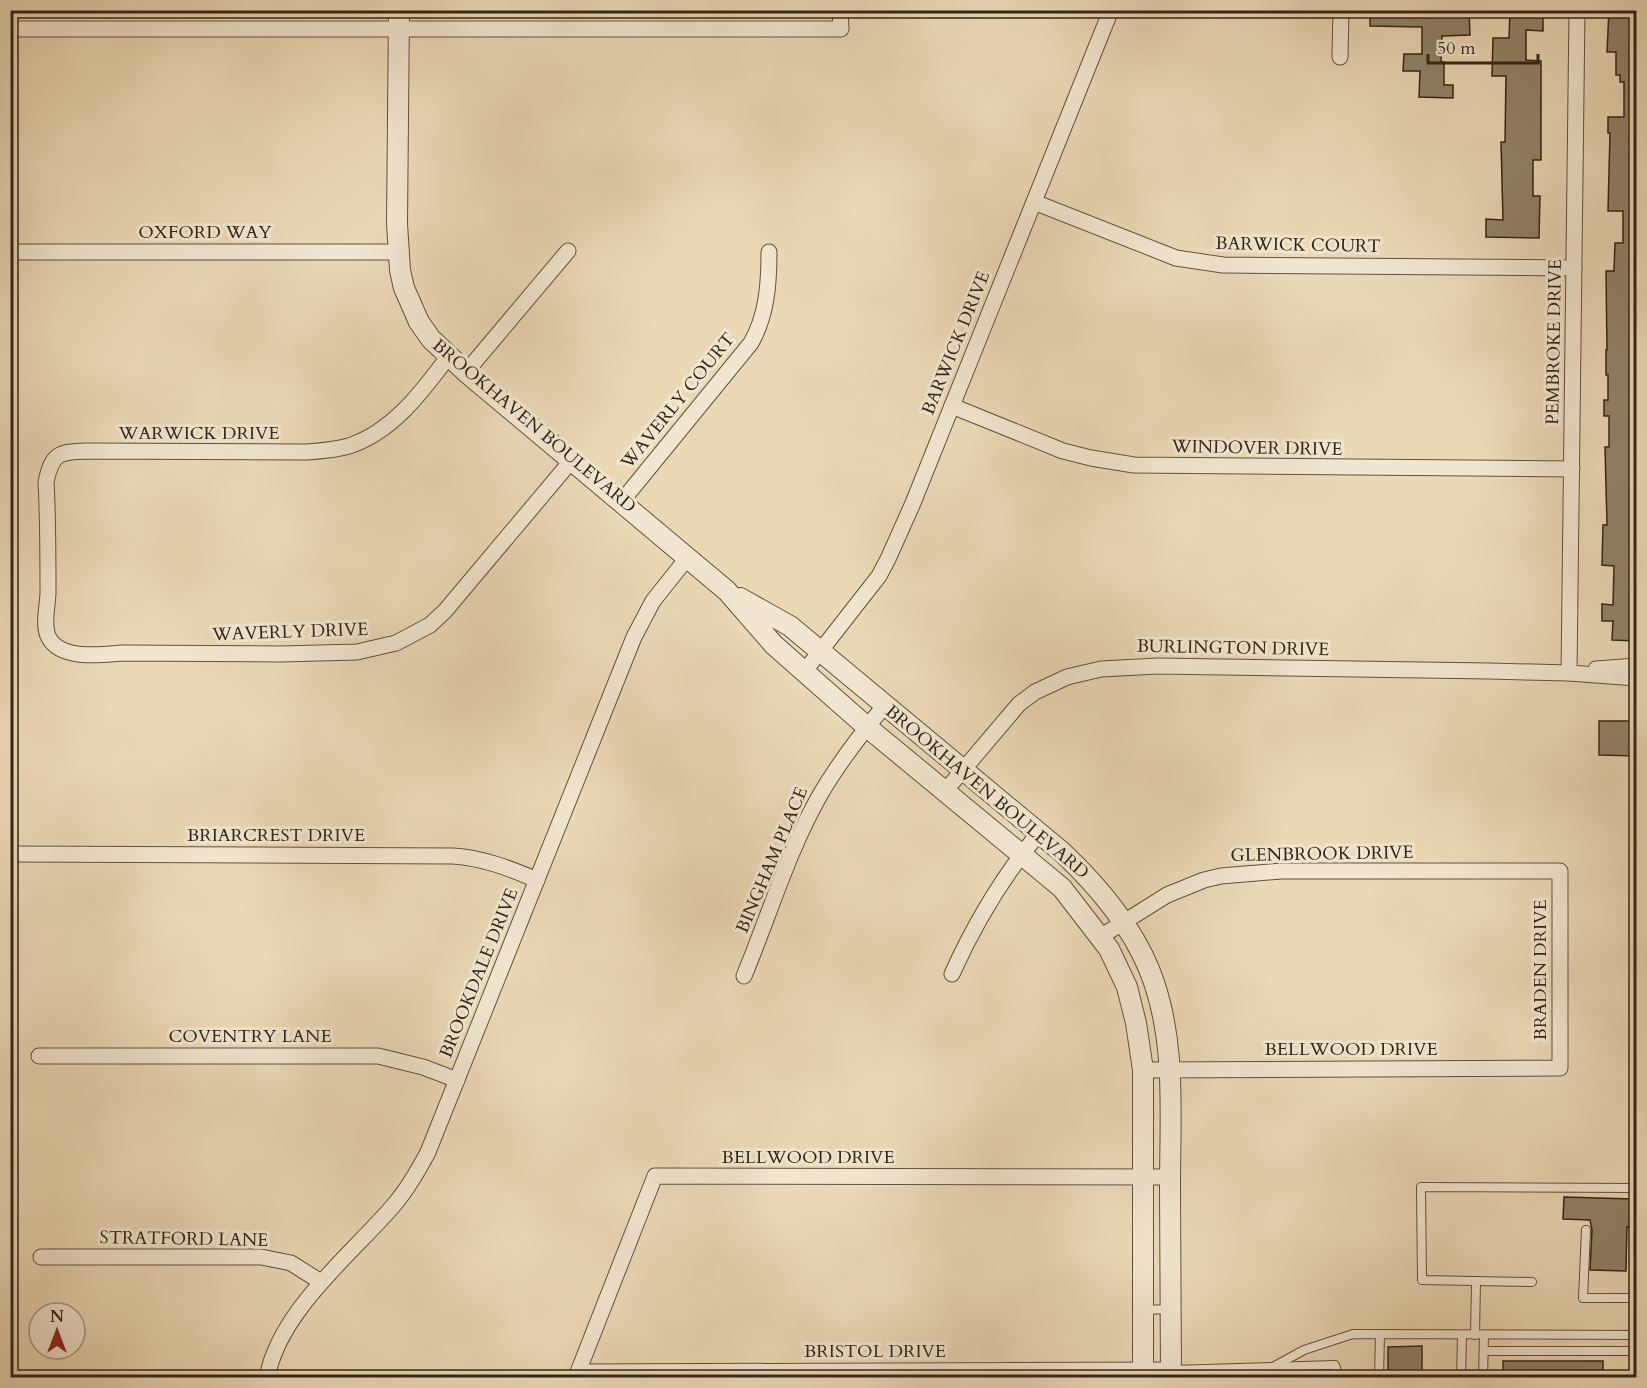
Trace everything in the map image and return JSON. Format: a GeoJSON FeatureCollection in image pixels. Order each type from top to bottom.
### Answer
{"type":"FeatureCollection","features":[{"type":"Feature","properties":{"kind":"street"},"geometry":{"type":"LineString","coordinates":[[10,29],[399,20],[841,28],[840,10]]}},
{"type":"Feature","properties":{"kind":"street","name":"BARWICK DRIVE"},"geometry":{"type":"LineString","coordinates":[[804,672],[870,587],[888,559],[1111,10]]}},
{"type":"Feature","properties":{"kind":"street"},"geometry":{"type":"LineString","coordinates":[[1340,57],[1341,10]]}},
{"type":"Feature","properties":{"kind":"street","name":"PEMBROKE DRIVE"},"geometry":{"type":"LineString","coordinates":[[1569,673],[1577,10]]}},
{"type":"Feature","properties":{"kind":"street","name":"BROOKHAVEN BOULEVARD"},"geometry":{"type":"LineString","coordinates":[[399,20],[400,270],[411,305],[431,339],[448,357],[728,591],[774,645],[867,727],[1062,888],[1109,949],[1127,987],[1136,1023],[1143,1070],[1143,1374]]}},
{"type":"Feature","properties":{"kind":"street","name":"BARWICK COURT"},"geometry":{"type":"LineString","coordinates":[[1034,202],[1152,249],[1192,262],[1223,265],[1574,268]]}},
{"type":"Feature","properties":{"kind":"street"},"geometry":{"type":"LineString","coordinates":[[466,372],[568,251]]}},
{"type":"Feature","properties":{"kind":"street","name":"OXFORD WAY"},"geometry":{"type":"LineString","coordinates":[[10,252],[399,252]]}},
{"type":"Feature","properties":{"kind":"street","name":"WAVERLY COURT"},"geometry":{"type":"LineString","coordinates":[[622,501],[752,343],[762,320],[769,281],[769,252]]}},
{"type":"Feature","properties":{"kind":"street","name":"WARWICK DRIVE"},"geometry":{"type":"LineString","coordinates":[[48,595],[46,482],[49,469],[56,456],[62,453],[87,451],[307,452],[349,446],[367,438],[399,415],[448,357]]}},
{"type":"Feature","properties":{"kind":"street","name":"WINDOVER DRIVE"},"geometry":{"type":"LineString","coordinates":[[952,406],[1063,451],[1134,465],[1572,469]]}},
{"type":"Feature","properties":{"kind":"street","name":"WAVERLY DRIVE"},"geometry":{"type":"LineString","coordinates":[[48,595],[48,637],[56,645],[77,654],[90,656],[337,654],[379,648],[396,643],[430,625],[572,460]]}},
{"type":"Feature","properties":{"kind":"street","name":"BROOKDALE DRIVE"},"geometry":{"type":"LineString","coordinates":[[267,1377],[283,1335],[321,1282],[365,1237],[407,1188],[428,1152],[634,637],[653,601],[688,557]]}},
{"type":"Feature","properties":{"kind":"street","name":"BROOKHAVEN BOULEVARD"},"geometry":{"type":"LineString","coordinates":[[728,591],[790,626],[963,769],[1083,872],[1099,889],[1123,922],[1149,968],[1165,1029],[1170,1069],[1171,1374]]}},
{"type":"Feature","properties":{"kind":"street","name":"BURLINGTON DRIVE"},"geometry":{"type":"LineString","coordinates":[[946,790],[1019,704],[1035,692],[1067,677],[1101,669],[1158,666],[1569,673],[1636,678]]}},
{"type":"Feature","properties":{"kind":"street","name":"BURLINGTON DRIVE"},"geometry":{"type":"LineString","coordinates":[[1569,673],[1636,666]]}},
{"type":"Feature","properties":{"kind":"street","name":"BINGHAM PLACE"},"geometry":{"type":"LineString","coordinates":[[744,976],[804,827],[835,770],[885,705]]}},
{"type":"Feature","properties":{"kind":"street"},"geometry":{"type":"LineString","coordinates":[[952,974],[989,900],[1021,854],[1039,833]]}},
{"type":"Feature","properties":{"kind":"street","name":"BRIARCREST DRIVE"},"geometry":{"type":"LineString","coordinates":[[10,854],[453,856],[473,857],[537,880]]}},
{"type":"Feature","properties":{"kind":"street","name":"GLENBROOK DRIVE"},"geometry":{"type":"LineString","coordinates":[[1100,937],[1167,895],[1204,880],[1240,874],[1281,871],[1560,872]]}},
{"type":"Feature","properties":{"kind":"street","name":"BRADEN DRIVE"},"geometry":{"type":"LineString","coordinates":[[1560,872],[1560,1068]]}},
{"type":"Feature","properties":{"kind":"street","name":"COVENTRY LANE"},"geometry":{"type":"LineString","coordinates":[[39,1056],[378,1056],[423,1066],[457,1080]]}},
{"type":"Feature","properties":{"kind":"street","name":"BELLWOOD DRIVE"},"geometry":{"type":"LineString","coordinates":[[1143,1070],[1560,1068]]}},
{"type":"Feature","properties":{"kind":"street","name":"BELLWOOD DRIVE"},"geometry":{"type":"LineString","coordinates":[[578,1372],[656,1176],[1170,1177]]}},
{"type":"Feature","properties":{"kind":"street","name":"STRATFORD LANE"},"geometry":{"type":"LineString","coordinates":[[41,1257],[261,1257],[291,1263],[321,1282]]}},
{"type":"Feature","properties":{"kind":"street","name":"BRISTOL DRIVE"},"geometry":{"type":"LineString","coordinates":[[578,1372],[1171,1374]]}},
{"type":"Feature","properties":{"kind":"lane"},"geometry":{"type":"LineString","coordinates":[[1532,1282],[1422,1280],[1421,1188],[1636,1188]]}},
{"type":"Feature","properties":{"kind":"lane"},"geometry":{"type":"LineString","coordinates":[[1586,1230],[1582,1298],[1635,1297],[1635,1377]]}},
{"type":"Feature","properties":{"kind":"lane"},"geometry":{"type":"LineString","coordinates":[[1475,1335],[1476,1281]]}},
{"type":"Feature","properties":{"kind":"lane"},"geometry":{"type":"LineString","coordinates":[[1144,1310],[1171,1309]]}},
{"type":"Feature","properties":{"kind":"lane"},"geometry":{"type":"LineString","coordinates":[[1273,1367],[1304,1350],[1353,1334],[1636,1335]]}},
{"type":"Feature","properties":{"kind":"lane"},"geometry":{"type":"LineString","coordinates":[[1379,1377],[1380,1334]]}},
{"type":"Feature","properties":{"kind":"lane"},"geometry":{"type":"LineString","coordinates":[[1461,1377],[1462,1335]]}},
{"type":"Feature","properties":{"kind":"lane"},"geometry":{"type":"LineString","coordinates":[[1483,1377],[1484,1335]]}},
{"type":"Feature","properties":{"kind":"lane"},"geometry":{"type":"LineString","coordinates":[[1484,1351],[1635,1351]]}},
{"type":"Feature","properties":{"kind":"lane"},"geometry":{"type":"LineString","coordinates":[[1171,1374],[1335,1365],[1339,1377]]}},
{"type":"Feature","properties":{"kind":"building"},"geometry":{"type":"Polygon","coordinates":[[[1370,10],[1469,10],[1470,35],[1442,36],[1441,62],[1444,62],[1444,85],[1453,85],[1453,98],[1419,97],[1420,71],[1403,71],[1404,54],[1422,54],[1422,27],[1370,26],[1370,10]]]}},
{"type":"Feature","properties":{"kind":"building"},"geometry":{"type":"Polygon","coordinates":[[[1510,10],[1535,10],[1535,14],[1543,14],[1543,31],[1526,30],[1526,60],[1541,61],[1541,160],[1533,160],[1533,196],[1540,196],[1539,238],[1486,237],[1486,219],[1503,220],[1501,142],[1505,142],[1506,76],[1492,76],[1493,38],[1509,38],[1510,10]]]}},
{"type":"Feature","properties":{"kind":"building"},"geometry":{"type":"Polygon","coordinates":[[[1609,10],[1636,10],[1636,318],[1634,318],[1636,641],[1612,640],[1613,621],[1602,621],[1602,604],[1613,605],[1614,566],[1602,565],[1603,525],[1607,525],[1605,447],[1609,447],[1609,416],[1604,416],[1604,400],[1608,400],[1606,271],[1614,271],[1615,243],[1623,243],[1623,211],[1608,211],[1610,133],[1608,133],[1608,117],[1624,117],[1624,82],[1620,82],[1620,75],[1616,75],[1616,52],[1607,52],[1609,10]]]}},
{"type":"Feature","properties":{"kind":"building"},"geometry":{"type":"Polygon","coordinates":[[[1599,721],[1636,721],[1636,756],[1599,755],[1599,721]]]}},
{"type":"Feature","properties":{"kind":"building"},"geometry":{"type":"Polygon","coordinates":[[[1564,1197],[1633,1199],[1632,1228],[1627,1227],[1626,1271],[1590,1270],[1592,1230],[1590,1220],[1563,1219],[1564,1197]]]}},
{"type":"Feature","properties":{"kind":"building"},"geometry":{"type":"Polygon","coordinates":[[[1422,1346],[1422,1377],[1388,1377],[1388,1347],[1422,1346]]]}},
{"type":"Feature","properties":{"kind":"building"},"geometry":{"type":"Polygon","coordinates":[[[1503,1361],[1603,1361],[1603,1377],[1503,1377],[1503,1361]]]}}]}
